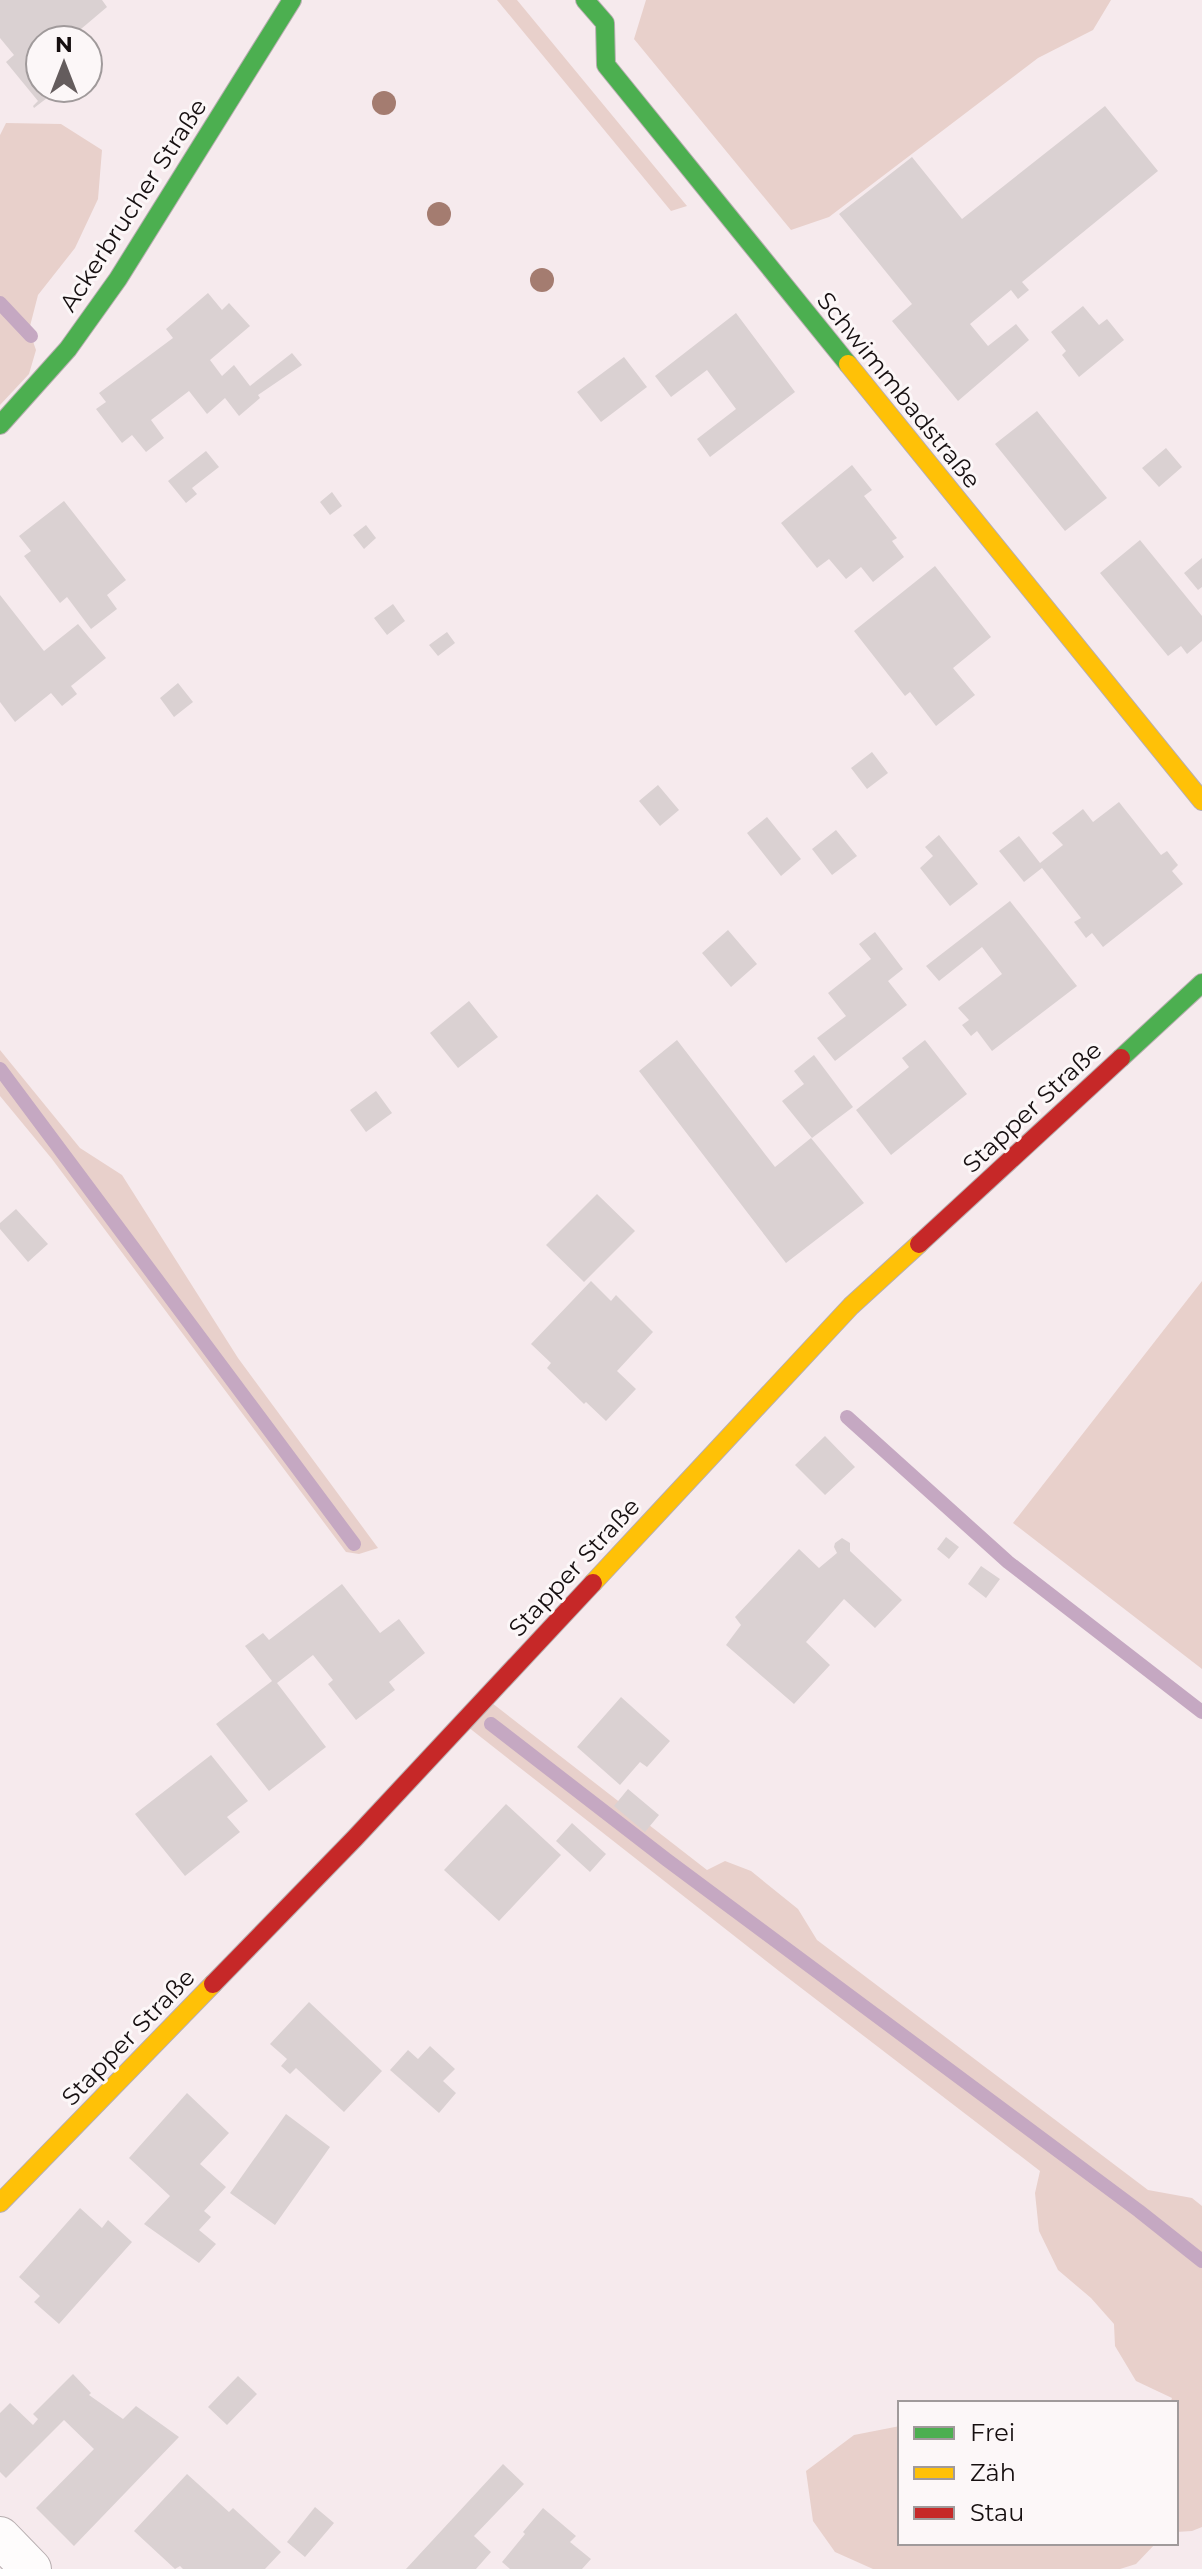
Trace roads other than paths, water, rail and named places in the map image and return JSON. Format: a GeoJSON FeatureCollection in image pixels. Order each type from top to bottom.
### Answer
{"type":"FeatureCollection","features":[{"type":"Feature","properties":{"kind":"street","name":"Ackerbrucher Straße"},"geometry":{"type":"LineString","coordinates":[[0,425],[68,349],[118,279],[292,0]]}},
{"type":"Feature","properties":{"kind":"street","name":"Schwimmbadstraße"},"geometry":{"type":"LineString","coordinates":[[585,0],[605,23],[606,65],[1202,801]]}},
{"type":"Feature","properties":{"kind":"street","name":"Stapper Straße"},"geometry":{"type":"LineString","coordinates":[[0,2203],[355,1838],[851,1306],[1202,983]]}},
{"type":"Feature","properties":{"kind":"street"},"geometry":{"type":"LineString","coordinates":[[0,2537],[31,2569]]}},
{"type":"Feature","properties":{"kind":"waterway"},"geometry":{"type":"LineString","coordinates":[[0,303],[31,336]]}},
{"type":"Feature","properties":{"kind":"waterway"},"geometry":{"type":"LineString","coordinates":[[0,1069],[354,1544]]}},
{"type":"Feature","properties":{"kind":"waterway"},"geometry":{"type":"LineString","coordinates":[[847,1417],[1008,1562],[1202,1712]]}},
{"type":"Feature","properties":{"kind":"waterway"},"geometry":{"type":"LineString","coordinates":[[491,1724],[667,1860],[1202,2261]]}}]}
